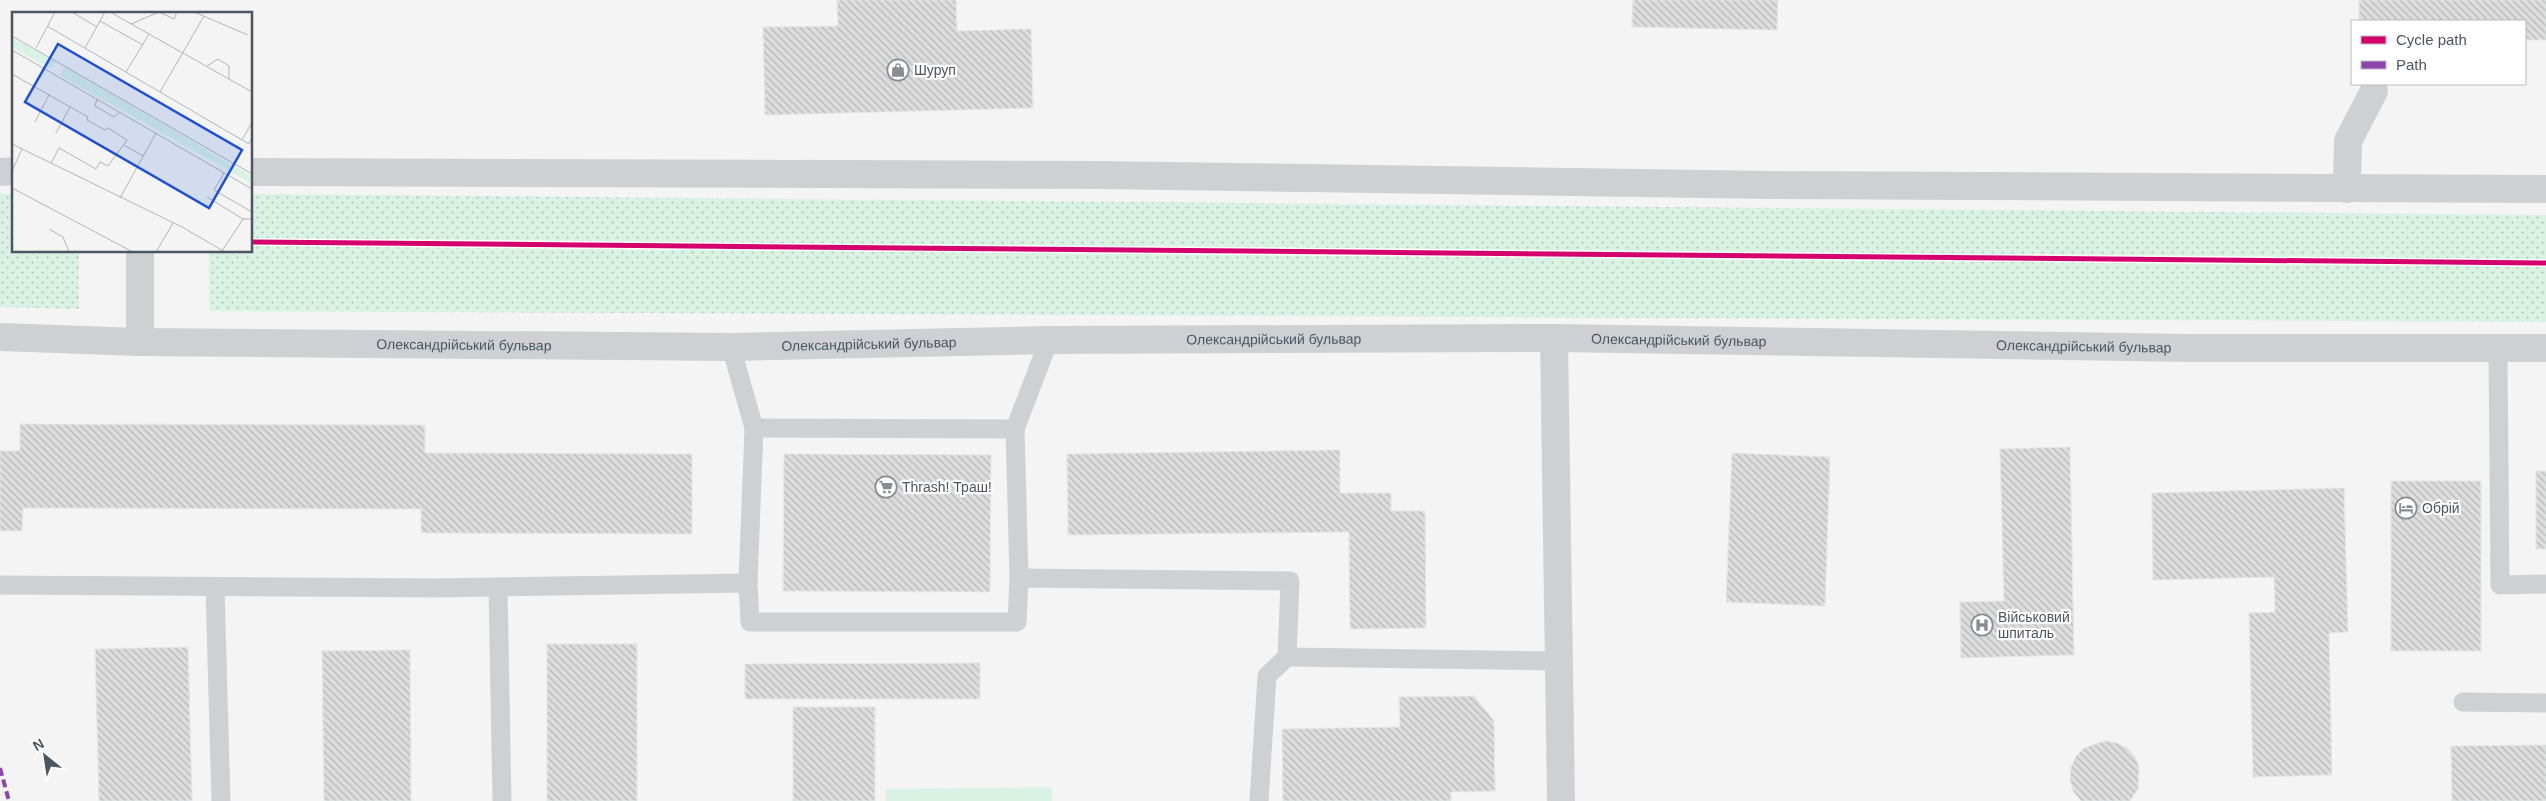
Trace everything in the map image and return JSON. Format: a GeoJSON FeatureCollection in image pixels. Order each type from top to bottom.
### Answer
{"type":"FeatureCollection","features":[{"type":"Feature","properties":{"kind":"main road"},"geometry":{"type":"LineString","coordinates":[[252,172],[1097,175],[1781,185],[2546,189]]}},
{"type":"Feature","properties":{"kind":"main road"},"geometry":{"type":"LineString","coordinates":[[140,252],[140,342]]}},
{"type":"Feature","properties":{"kind":"main road","name":"Олександрійський бульвар"},"geometry":{"type":"LineString","coordinates":[[0,337],[140,342],[731,347],[1049,340],[1554,338],[2191,348],[2546,348]]}},
{"type":"Feature","properties":{"kind":"street"},"geometry":{"type":"LineString","coordinates":[[2347,189],[2348,141],[2374,91]]}},
{"type":"Feature","properties":{"kind":"street"},"geometry":{"type":"LineString","coordinates":[[1554,338],[1561,801]]}},
{"type":"Feature","properties":{"kind":"lane"},"geometry":{"type":"LineString","coordinates":[[731,347],[754,428],[748,583],[750,622],[1016,622],[1020,578],[1015,429],[1049,340]]}},
{"type":"Feature","properties":{"kind":"lane"},"geometry":{"type":"LineString","coordinates":[[2498,349],[2500,584],[2546,584]]}},
{"type":"Feature","properties":{"kind":"lane"},"geometry":{"type":"LineString","coordinates":[[754,428],[1015,429]]}},
{"type":"Feature","properties":{"kind":"lane"},"geometry":{"type":"LineString","coordinates":[[1020,578],[1290,581],[1286,657],[1267,676],[1259,801]]}},
{"type":"Feature","properties":{"kind":"lane"},"geometry":{"type":"LineString","coordinates":[[0,585],[215,588],[498,587],[748,583]]}},
{"type":"Feature","properties":{"kind":"lane"},"geometry":{"type":"LineString","coordinates":[[498,587],[502,801]]}},
{"type":"Feature","properties":{"kind":"lane"},"geometry":{"type":"LineString","coordinates":[[215,588],[221,801]]}},
{"type":"Feature","properties":{"kind":"lane"},"geometry":{"type":"LineString","coordinates":[[1286,657],[1558,660]]}},
{"type":"Feature","properties":{"kind":"lane"},"geometry":{"type":"LineString","coordinates":[[2463,702],[2546,703]]}},
{"type":"Feature","properties":{"kind":"green space"},"geometry":{"type":"Polygon","coordinates":[[[0,194],[12,194],[12,252],[79,252],[79,309],[0,307],[0,194]]]}},
{"type":"Feature","properties":{"kind":"green space"},"geometry":{"type":"Polygon","coordinates":[[[252,194],[2546,215],[2546,322],[209,311],[209,252],[252,252],[252,194]]]}},
{"type":"Feature","properties":{"kind":"green space"},"geometry":{"type":"Polygon","coordinates":[[[1052,787],[1052,801],[886,801],[886,789],[1052,787]]]}},
{"type":"Feature","properties":{"kind":"building","name":"Шуруп"},"geometry":{"type":"Polygon","coordinates":[[[837,0],[956,0],[957,31],[1031,29],[1033,108],[765,115],[763,27],[838,26],[837,0]]]}},
{"type":"Feature","properties":{"kind":"building"},"geometry":{"type":"Polygon","coordinates":[[[1633,0],[1778,0],[1777,30],[1632,27],[1633,0]]]}},
{"type":"Feature","properties":{"kind":"building"},"geometry":{"type":"Polygon","coordinates":[[[2359,0],[2546,0],[2546,40],[2526,40],[2526,20],[2359,20],[2359,0]]]}},
{"type":"Feature","properties":{"kind":"building"},"geometry":{"type":"Polygon","coordinates":[[[20,424],[425,425],[425,453],[692,454],[692,534],[421,533],[421,509],[23,508],[22,531],[0,531],[0,451],[20,451],[20,424]]]}},
{"type":"Feature","properties":{"kind":"building"},"geometry":{"type":"Polygon","coordinates":[[[2070,447],[2074,655],[1961,658],[1960,602],[2004,601],[2000,449],[2070,447]]]}},
{"type":"Feature","properties":{"kind":"building"},"geometry":{"type":"Polygon","coordinates":[[[1340,450],[1340,493],[1391,493],[1391,511],[1425,511],[1426,628],[1350,629],[1349,532],[1068,535],[1067,454],[1340,450]]]}},
{"type":"Feature","properties":{"kind":"building"},"geometry":{"type":"Polygon","coordinates":[[[1732,453],[1830,457],[1825,606],[1726,602],[1732,453]]]}},
{"type":"Feature","properties":{"kind":"building"},"geometry":{"type":"Polygon","coordinates":[[[784,454],[991,455],[990,592],[783,591],[784,454]]]}},
{"type":"Feature","properties":{"kind":"building"},"geometry":{"type":"Polygon","coordinates":[[[2536,471],[2546,471],[2546,549],[2536,549],[2536,471]]]}},
{"type":"Feature","properties":{"kind":"building"},"geometry":{"type":"Polygon","coordinates":[[[2391,481],[2481,481],[2481,651],[2391,651],[2391,481]]]}},
{"type":"Feature","properties":{"kind":"building"},"geometry":{"type":"Polygon","coordinates":[[[2344,488],[2348,632],[2329,633],[2332,775],[2253,777],[2249,613],[2275,612],[2274,577],[2153,580],[2152,493],[2344,488]]]}},
{"type":"Feature","properties":{"kind":"building"},"geometry":{"type":"Polygon","coordinates":[[[547,644],[637,644],[637,801],[547,801],[547,644]]]}},
{"type":"Feature","properties":{"kind":"building"},"geometry":{"type":"Polygon","coordinates":[[[188,647],[192,801],[99,801],[95,649],[188,647]]]}},
{"type":"Feature","properties":{"kind":"building"},"geometry":{"type":"Polygon","coordinates":[[[410,650],[411,801],[324,801],[322,651],[410,650]]]}},
{"type":"Feature","properties":{"kind":"building"},"geometry":{"type":"Polygon","coordinates":[[[980,663],[980,699],[745,699],[745,664],[980,663]]]}},
{"type":"Feature","properties":{"kind":"building"},"geometry":{"type":"Polygon","coordinates":[[[1474,696],[1494,721],[1495,791],[1451,792],[1451,801],[1283,801],[1282,729],[1400,727],[1399,697],[1474,696]]]}},
{"type":"Feature","properties":{"kind":"building"},"geometry":{"type":"Polygon","coordinates":[[[793,707],[875,707],[875,801],[793,801],[793,707]]]}},
{"type":"Feature","properties":{"kind":"building"},"geometry":{"type":"Polygon","coordinates":[[[2105,741],[2117,743],[2127,748],[2135,757],[2139,767],[2138,789],[2130,801],[2081,801],[2073,791],[2070,779],[2071,767],[2076,756],[2084,748],[2105,741]]]}},
{"type":"Feature","properties":{"kind":"building"},"geometry":{"type":"Polygon","coordinates":[[[2546,745],[2546,801],[2452,801],[2451,746],[2546,745]]]}},
{"type":"Feature","properties":{"kind":"marked path"},"geometry":{"type":"LineString","coordinates":[[0,768],[9,801]]}},
{"type":"Feature","properties":{"kind":"cycle path"},"geometry":{"type":"LineString","coordinates":[[252,242],[2546,263]]}},
{"type":"Feature","properties":{"kind":"place","name":"Шуруп"},"geometry":{"type":"Point","coordinates":[898,70]}},
{"type":"Feature","properties":{"kind":"place","name":"Thrash! Траш!"},"geometry":{"type":"Point","coordinates":[886,487]}},
{"type":"Feature","properties":{"kind":"place","name":"Обрій"},"geometry":{"type":"Point","coordinates":[2406,508]}},
{"type":"Feature","properties":{"kind":"place","name":"Військовий шпиталь"},"geometry":{"type":"Point","coordinates":[1982,625]}}]}
